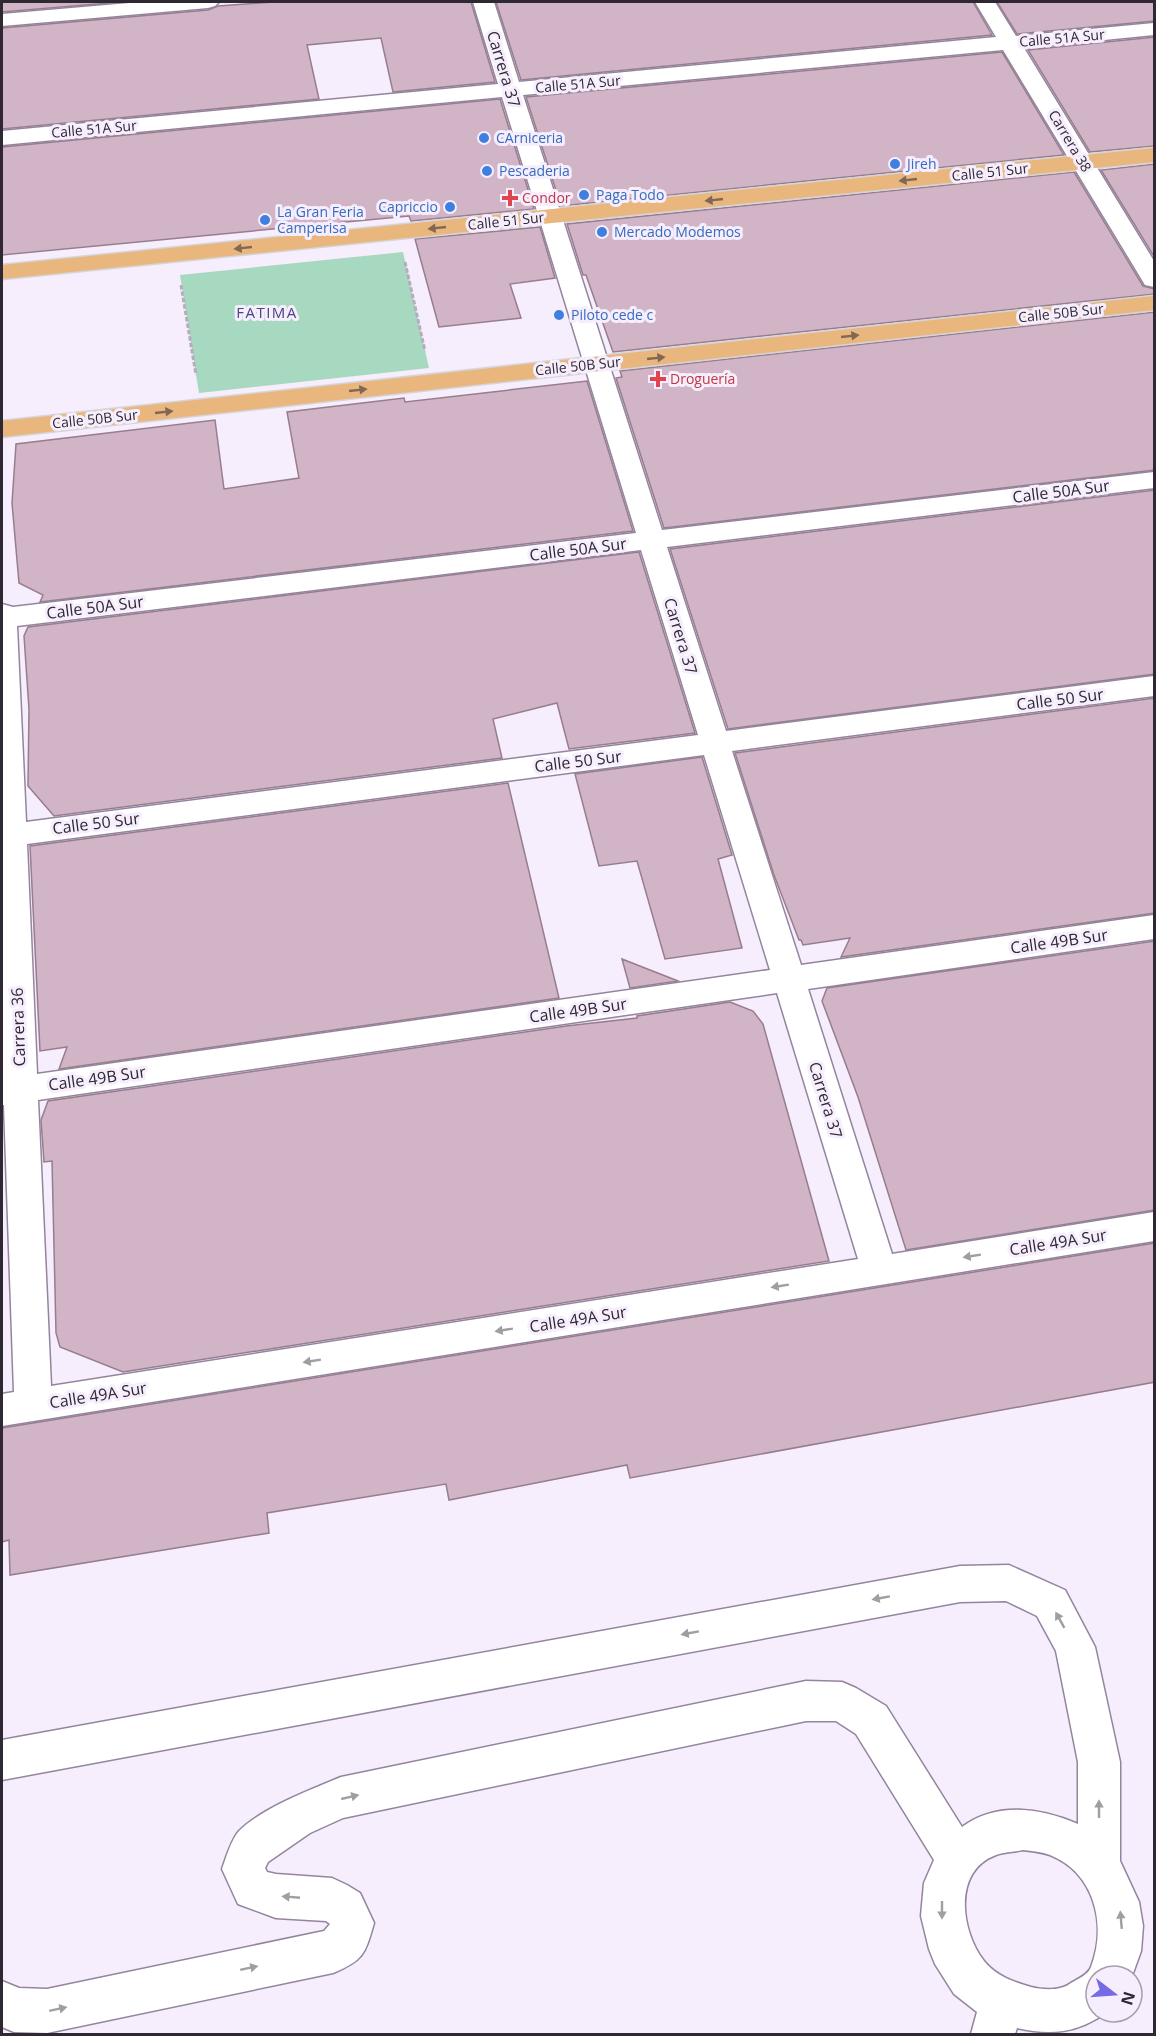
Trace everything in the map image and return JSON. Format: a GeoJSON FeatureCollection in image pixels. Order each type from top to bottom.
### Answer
{"type":"FeatureCollection","features":[{"type":"Feature","properties":{"kind":"main road","name":"Calle 51 Sur"},"geometry":{"type":"LineString","coordinates":[[2,272],[1155,155]]}},
{"type":"Feature","properties":{"kind":"main road","name":"Calle 50B Sur"},"geometry":{"type":"LineString","coordinates":[[2,429],[1155,303]]}},
{"type":"Feature","properties":{"kind":"street"},"geometry":{"type":"LineString","coordinates":[[2,20],[208,2]]}},
{"type":"Feature","properties":{"kind":"street","name":"Carrera 37"},"geometry":{"type":"LineString","coordinates":[[483,2],[880,1270]]}},
{"type":"Feature","properties":{"kind":"street","name":"Carrera 38"},"geometry":{"type":"LineString","coordinates":[[985,2],[1155,280]]}},
{"type":"Feature","properties":{"kind":"street","name":"Calle 51A Sur"},"geometry":{"type":"LineString","coordinates":[[2,138],[1155,29]]}},
{"type":"Feature","properties":{"kind":"street","name":"Calle 50A Sur"},"geometry":{"type":"LineString","coordinates":[[2,618],[1155,480]]}},
{"type":"Feature","properties":{"kind":"street","name":"Carrera 36"},"geometry":{"type":"LineString","coordinates":[[2,613],[17,1408]]}},
{"type":"Feature","properties":{"kind":"street","name":"Calle 50 Sur"},"geometry":{"type":"LineString","coordinates":[[6,835],[1155,686]]}},
{"type":"Feature","properties":{"kind":"street","name":"Calle 49B Sur"},"geometry":{"type":"LineString","coordinates":[[11,1090],[1155,927]]}},
{"type":"Feature","properties":{"kind":"street","name":"Calle 49A Sur"},"geometry":{"type":"LineString","coordinates":[[17,1408],[1155,1227]]}},
{"type":"Feature","properties":{"kind":"street"},"geometry":{"type":"LineString","coordinates":[[2,1760],[960,1584],[1010,1582],[1051,1603],[1075,1647],[1099,1762],[1099,1867]]}},
{"type":"Feature","properties":{"kind":"street"},"geometry":{"type":"LineString","coordinates":[[2,2003],[14,2010],[46,2011],[333,1951],[347,1941],[352,1923],[345,1908],[332,1900],[276,1896],[253,1889],[243,1869],[253,1847],[295,1818],[341,1798],[806,1701],[843,1702],[871,1720],[958,1859]]}},
{"type":"Feature","properties":{"kind":"street"},"geometry":{"type":"LineString","coordinates":[[1084,2000],[1073,2007],[1049,2012],[1026,2010],[998,2019],[981,1989],[962,1970],[950,1948],[942,1925],[942,1901],[947,1878],[958,1859],[974,1844],[1000,1831],[1030,1829],[1060,1837],[1081,1850],[1099,1867],[1113,1888],[1121,1911],[1122,1935],[1116,1964]]}},
{"type":"Feature","properties":{"kind":"path"},"geometry":{"type":"LineString","coordinates":[[399,232],[427,357]]}},
{"type":"Feature","properties":{"kind":"path"},"geometry":{"type":"LineString","coordinates":[[180,275],[197,381]]}},
{"type":"Feature","properties":{"kind":"green space"},"geometry":{"type":"Polygon","coordinates":[[[403,252],[429,368],[199,393],[180,275],[403,252]]]}},
{"type":"Feature","properties":{"kind":"building"},"geometry":{"type":"Polygon","coordinates":[[[2,2],[121,2],[2,12],[2,2]]]}},
{"type":"Feature","properties":{"kind":"building"},"geometry":{"type":"Polygon","coordinates":[[[273,2],[471,2],[495,82],[393,92],[381,38],[307,45],[319,99],[2,129],[2,28],[273,2]]]}},
{"type":"Feature","properties":{"kind":"building"},"geometry":{"type":"Polygon","coordinates":[[[496,2],[973,2],[992,35],[521,80],[496,2]]]}},
{"type":"Feature","properties":{"kind":"building"},"geometry":{"type":"Polygon","coordinates":[[[997,2],[1155,2],[1155,21],[1017,34],[997,2]]]}},
{"type":"Feature","properties":{"kind":"building"},"geometry":{"type":"Polygon","coordinates":[[[1155,37],[1155,146],[1090,152],[1028,50],[1155,37]]]}},
{"type":"Feature","properties":{"kind":"building"},"geometry":{"type":"Polygon","coordinates":[[[1002,52],[1064,155],[561,206],[526,97],[1002,52]]]}},
{"type":"Feature","properties":{"kind":"building"},"geometry":{"type":"Polygon","coordinates":[[[500,99],[534,209],[411,221],[409,216],[2,255],[2,147],[500,99]]]}},
{"type":"Feature","properties":{"kind":"building"},"geometry":{"type":"Polygon","coordinates":[[[1155,164],[1155,258],[1101,170],[1155,164]]]}},
{"type":"Feature","properties":{"kind":"building"},"geometry":{"type":"Polygon","coordinates":[[[1074,172],[1143,286],[1155,289],[1155,294],[613,352],[586,275],[583,275],[567,224],[1074,172]]]}},
{"type":"Feature","properties":{"kind":"building"},"geometry":{"type":"Polygon","coordinates":[[[540,227],[555,278],[510,284],[521,318],[439,327],[415,239],[540,227]]]}},
{"type":"Feature","properties":{"kind":"building"},"geometry":{"type":"Polygon","coordinates":[[[1155,312],[1155,470],[664,528],[616,378],[622,377],[620,371],[1155,312]]]}},
{"type":"Feature","properties":{"kind":"building"},"geometry":{"type":"Polygon","coordinates":[[[587,381],[633,531],[40,602],[43,595],[19,583],[12,503],[16,444],[215,420],[224,489],[299,478],[287,412],[404,398],[405,402],[587,381]]]}},
{"type":"Feature","properties":{"kind":"building"},"geometry":{"type":"Polygon","coordinates":[[[1155,490],[1155,674],[728,729],[670,549],[1155,490]]]}},
{"type":"Feature","properties":{"kind":"building"},"geometry":{"type":"Polygon","coordinates":[[[639,552],[695,733],[569,749],[557,703],[493,719],[502,758],[54,816],[28,786],[29,709],[24,636],[28,627],[639,552]]]}},
{"type":"Feature","properties":{"kind":"building"},"geometry":{"type":"Polygon","coordinates":[[[1155,698],[1155,913],[841,957],[850,938],[803,945],[799,940],[774,875],[735,753],[1155,698]]]}},
{"type":"Feature","properties":{"kind":"building"},"geometry":{"type":"Polygon","coordinates":[[[702,757],[732,855],[718,859],[742,948],[665,959],[637,861],[599,866],[575,774],[702,757]]]}},
{"type":"Feature","properties":{"kind":"building"},"geometry":{"type":"Polygon","coordinates":[[[508,783],[559,998],[59,1069],[67,1047],[40,1051],[30,846],[508,783]]]}},
{"type":"Feature","properties":{"kind":"building"},"geometry":{"type":"Polygon","coordinates":[[[1155,941],[1155,1210],[906,1250],[858,1097],[822,1001],[827,988],[1155,941]]]}},
{"type":"Feature","properties":{"kind":"building"},"geometry":{"type":"Polygon","coordinates":[[[622,959],[678,981],[630,988],[622,959]]]}},
{"type":"Feature","properties":{"kind":"building"},"geometry":{"type":"Polygon","coordinates":[[[730,1002],[753,1011],[763,1024],[829,1261],[123,1372],[60,1347],[56,1333],[52,1161],[44,1162],[41,1120],[48,1101],[566,1026],[637,1018],[637,1016],[730,1002]]]}},
{"type":"Feature","properties":{"kind":"building"},"geometry":{"type":"Polygon","coordinates":[[[1155,1243],[1155,1382],[630,1478],[627,1465],[449,1500],[446,1484],[267,1513],[269,1533],[10,1575],[9,1540],[2,1542],[2,1428],[1155,1243]]]}},
{"type":"Feature","properties":{"kind":"place","name":"CArniceria"},"geometry":{"type":"Point","coordinates":[484,138]}},
{"type":"Feature","properties":{"kind":"place","name":"Jireh"},"geometry":{"type":"Point","coordinates":[895,164]}},
{"type":"Feature","properties":{"kind":"place","name":"Pescaderia"},"geometry":{"type":"Point","coordinates":[487,171]}},
{"type":"Feature","properties":{"kind":"place","name":"Paga Todo"},"geometry":{"type":"Point","coordinates":[584,195]}},
{"type":"Feature","properties":{"kind":"place","name":"Condor"},"geometry":{"type":"Point","coordinates":[510,198]}},
{"type":"Feature","properties":{"kind":"place","name":"Capriccio"},"geometry":{"type":"Point","coordinates":[450,207]}},
{"type":"Feature","properties":{"kind":"place","name":"La Gran Feria Camperisa"},"geometry":{"type":"Point","coordinates":[265,220]}},
{"type":"Feature","properties":{"kind":"place","name":"Mercado Modemos"},"geometry":{"type":"Point","coordinates":[602,232]}},
{"type":"Feature","properties":{"kind":"place","name":"Piloto cede c"},"geometry":{"type":"Point","coordinates":[559,315]}},
{"type":"Feature","properties":{"kind":"place","name":"Droguería"},"geometry":{"type":"Point","coordinates":[658,379]}},
{"type":"Feature","properties":{"kind":"district","name":"FATIMA"},"geometry":{"type":"Point","coordinates":[267,313]}}]}
